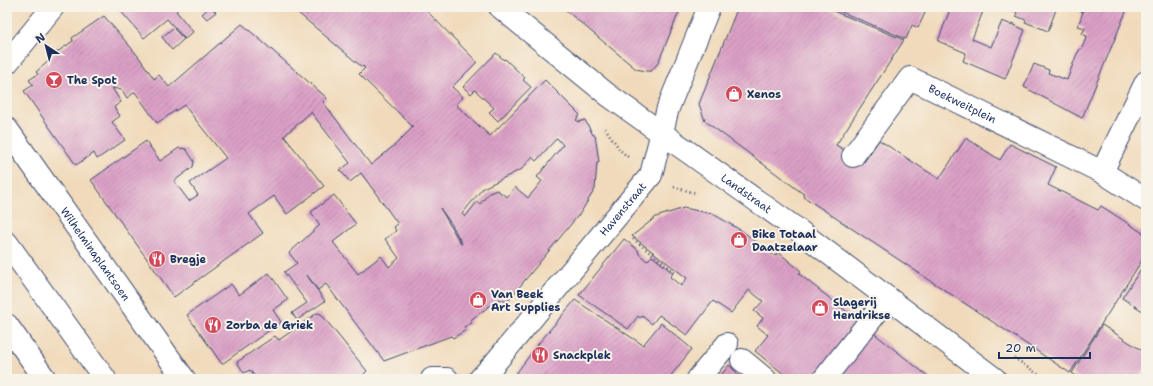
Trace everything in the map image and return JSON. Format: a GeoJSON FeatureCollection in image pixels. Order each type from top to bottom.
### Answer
{"type":"FeatureCollection","features":[{"type":"Feature","properties":{"kind":"street"},"geometry":{"type":"LineString","coordinates":[[7,63],[53,7]]}},
{"type":"Feature","properties":{"kind":"street","name":"Landstraat"},"geometry":{"type":"LineString","coordinates":[[500,7],[608,95],[661,135],[798,230],[995,379]]}},
{"type":"Feature","properties":{"kind":"street","name":"Havenstraat"},"geometry":{"type":"LineString","coordinates":[[480,379],[651,175],[668,108],[709,7]]}},
{"type":"Feature","properties":{"kind":"street","name":"Boekweitplein"},"geometry":{"type":"LineString","coordinates":[[853,156],[910,78],[1102,172],[1146,200]]}},
{"type":"Feature","properties":{"kind":"street"},"geometry":{"type":"LineString","coordinates":[[1102,172],[1146,82]]}},
{"type":"Feature","properties":{"kind":"street","name":"Wilhelminaplantsoen"},"geometry":{"type":"LineString","coordinates":[[7,129],[184,379]]}},
{"type":"Feature","properties":{"kind":"street"},"geometry":{"type":"LineString","coordinates":[[7,243],[105,379]]}},
{"type":"Feature","properties":{"kind":"street"},"geometry":{"type":"LineString","coordinates":[[824,379],[888,298]]}},
{"type":"Feature","properties":{"kind":"street"},"geometry":{"type":"LineString","coordinates":[[7,325],[45,379]]}},
{"type":"Feature","properties":{"kind":"street"},"geometry":{"type":"LineString","coordinates":[[698,379],[727,344]]}},
{"type":"Feature","properties":{"kind":"street"},"geometry":{"type":"LineString","coordinates":[[742,360],[765,379]]}},
{"type":"Feature","properties":{"kind":"street"},"geometry":{"type":"LineString","coordinates":[[432,379],[447,379]]}},
{"type":"Feature","properties":{"kind":"path"},"geometry":{"type":"LineString","coordinates":[[612,222],[676,274]]}},
{"type":"Feature","properties":{"kind":"building"},"geometry":{"type":"Polygon","coordinates":[[[117,7],[181,7],[176,11],[193,32],[185,39],[167,19],[144,38],[117,7]]]}},
{"type":"Feature","properties":{"kind":"building"},"geometry":{"type":"Polygon","coordinates":[[[210,7],[216,12],[207,19],[202,14],[210,7]]]}},
{"type":"Feature","properties":{"kind":"building"},"geometry":{"type":"Polygon","coordinates":[[[291,7],[423,7],[477,62],[452,87],[463,97],[456,105],[490,136],[545,80],[580,115],[576,120],[579,122],[585,120],[593,135],[595,135],[599,162],[597,162],[595,189],[581,212],[507,302],[499,299],[472,319],[470,321],[472,323],[464,327],[466,330],[453,338],[451,336],[384,361],[326,284],[318,290],[306,274],[325,301],[297,320],[292,313],[307,303],[284,272],[297,263],[289,253],[320,225],[311,212],[334,195],[356,224],[333,242],[358,274],[381,256],[389,267],[399,258],[385,239],[396,231],[394,227],[398,224],[361,173],[350,182],[340,170],[350,163],[311,112],[284,136],[324,186],[287,214],[274,196],[249,214],[263,233],[174,297],[91,180],[146,141],[160,161],[179,148],[186,149],[194,161],[193,167],[174,181],[189,201],[198,195],[190,183],[226,158],[184,105],[157,123],[135,92],[127,98],[122,90],[112,88],[121,102],[114,107],[120,116],[112,122],[125,140],[97,159],[94,153],[76,165],[24,91],[33,85],[29,80],[38,74],[36,72],[51,59],[50,57],[73,41],[72,38],[104,16],[138,56],[154,79],[159,75],[169,87],[242,24],[327,98],[323,102],[371,165],[396,144],[413,127],[359,74],[365,68],[363,66],[362,67],[291,7]],[[557,138],[536,161],[532,157],[522,169],[483,188],[462,214],[465,217],[477,202],[480,204],[489,193],[497,190],[507,197],[515,187],[528,198],[542,181],[537,177],[563,145],[557,138]],[[440,208],[461,244],[462,244],[452,225],[440,208]]]}},
{"type":"Feature","properties":{"kind":"building"},"geometry":{"type":"Polygon","coordinates":[[[562,7],[681,7],[658,63],[651,71],[646,71],[636,69],[562,7]]]}},
{"type":"Feature","properties":{"kind":"building"},"geometry":{"type":"Polygon","coordinates":[[[738,7],[824,7],[904,40],[836,145],[864,162],[879,140],[939,179],[966,138],[1000,160],[1010,144],[1056,167],[1048,185],[1098,210],[1101,206],[1146,235],[1146,254],[1070,373],[804,197],[805,195],[705,121],[699,104],[738,7]]]}},
{"type":"Feature","properties":{"kind":"building"},"geometry":{"type":"Polygon","coordinates":[[[830,7],[919,7],[918,10],[925,13],[918,28],[912,25],[906,39],[830,7]]]}},
{"type":"Feature","properties":{"kind":"building"},"geometry":{"type":"Polygon","coordinates":[[[951,7],[978,7],[984,9],[972,39],[991,47],[1002,21],[1012,25],[1012,23],[1015,24],[1014,25],[1025,30],[1005,79],[963,61],[966,53],[938,41],[951,7]]]}},
{"type":"Feature","properties":{"kind":"building"},"geometry":{"type":"Polygon","coordinates":[[[1004,7],[1057,7],[1048,31],[1025,22],[1026,20],[1016,16],[1017,12],[1004,7]]]}},
{"type":"Feature","properties":{"kind":"building"},"geometry":{"type":"Polygon","coordinates":[[[1070,7],[1128,7],[1082,118],[1024,87],[1034,64],[1049,70],[1048,73],[1067,80],[1076,56],[1082,48],[1087,36],[1082,34],[1085,28],[1078,26],[1083,12],[1070,7]]]}},
{"type":"Feature","properties":{"kind":"building"},"geometry":{"type":"Polygon","coordinates":[[[173,28],[184,39],[172,50],[162,37],[173,28]]]}},
{"type":"Feature","properties":{"kind":"building"},"geometry":{"type":"Polygon","coordinates":[[[496,53],[504,60],[505,59],[525,78],[523,80],[531,87],[498,121],[489,112],[494,108],[475,90],[471,94],[463,87],[496,53]]]}},
{"type":"Feature","properties":{"kind":"building"},"geometry":{"type":"Polygon","coordinates":[[[684,208],[713,214],[742,231],[775,256],[778,252],[801,271],[799,274],[860,322],[815,379],[790,379],[755,351],[768,335],[757,326],[763,318],[754,311],[763,301],[749,290],[731,313],[713,301],[687,335],[659,315],[652,324],[642,316],[640,318],[638,316],[628,329],[579,295],[624,239],[638,250],[639,254],[647,261],[652,256],[673,273],[670,277],[681,286],[687,278],[632,236],[656,217],[684,208]]]}},
{"type":"Feature","properties":{"kind":"building"},"geometry":{"type":"Polygon","coordinates":[[[1146,261],[1146,313],[1122,298],[1146,261]]]}},
{"type":"Feature","properties":{"kind":"building"},"geometry":{"type":"Polygon","coordinates":[[[269,273],[288,300],[273,310],[281,322],[222,364],[187,315],[231,284],[239,295],[269,273]]]}},
{"type":"Feature","properties":{"kind":"building"},"geometry":{"type":"Polygon","coordinates":[[[575,300],[643,345],[661,323],[692,349],[668,379],[512,379],[539,343],[575,300]]]}},
{"type":"Feature","properties":{"kind":"building"},"geometry":{"type":"Polygon","coordinates":[[[317,313],[321,314],[367,371],[359,379],[242,379],[247,376],[255,377],[250,370],[244,373],[237,362],[275,336],[279,340],[317,313]]]}},
{"type":"Feature","properties":{"kind":"building"},"geometry":{"type":"Polygon","coordinates":[[[1102,325],[1146,353],[1146,366],[1138,379],[1081,379],[1072,373],[1102,325]]]}},
{"type":"Feature","properties":{"kind":"building"},"geometry":{"type":"Polygon","coordinates":[[[871,331],[929,377],[929,379],[834,379],[871,331]]]}},
{"type":"Feature","properties":{"kind":"building"},"geometry":{"type":"Polygon","coordinates":[[[729,365],[743,379],[718,379],[729,365]]]}},
{"type":"Feature","properties":{"kind":"place","name":"The Spot"},"geometry":{"type":"Point","coordinates":[54,80]}},
{"type":"Feature","properties":{"kind":"place","name":"Xenos"},"geometry":{"type":"Point","coordinates":[734,94]}},
{"type":"Feature","properties":{"kind":"place","name":"Bike Totaal Daatzelaar"},"geometry":{"type":"Point","coordinates":[739,240]}},
{"type":"Feature","properties":{"kind":"place","name":"Bregje"},"geometry":{"type":"Point","coordinates":[157,259]}},
{"type":"Feature","properties":{"kind":"place","name":"Van Beek Art Supplies"},"geometry":{"type":"Point","coordinates":[478,300]}},
{"type":"Feature","properties":{"kind":"place","name":"Slagerij Hendrikse"},"geometry":{"type":"Point","coordinates":[820,308]}},
{"type":"Feature","properties":{"kind":"place","name":"Zorba de Griek"},"geometry":{"type":"Point","coordinates":[213,325]}},
{"type":"Feature","properties":{"kind":"place","name":"Snackplek"},"geometry":{"type":"Point","coordinates":[540,355]}}]}
